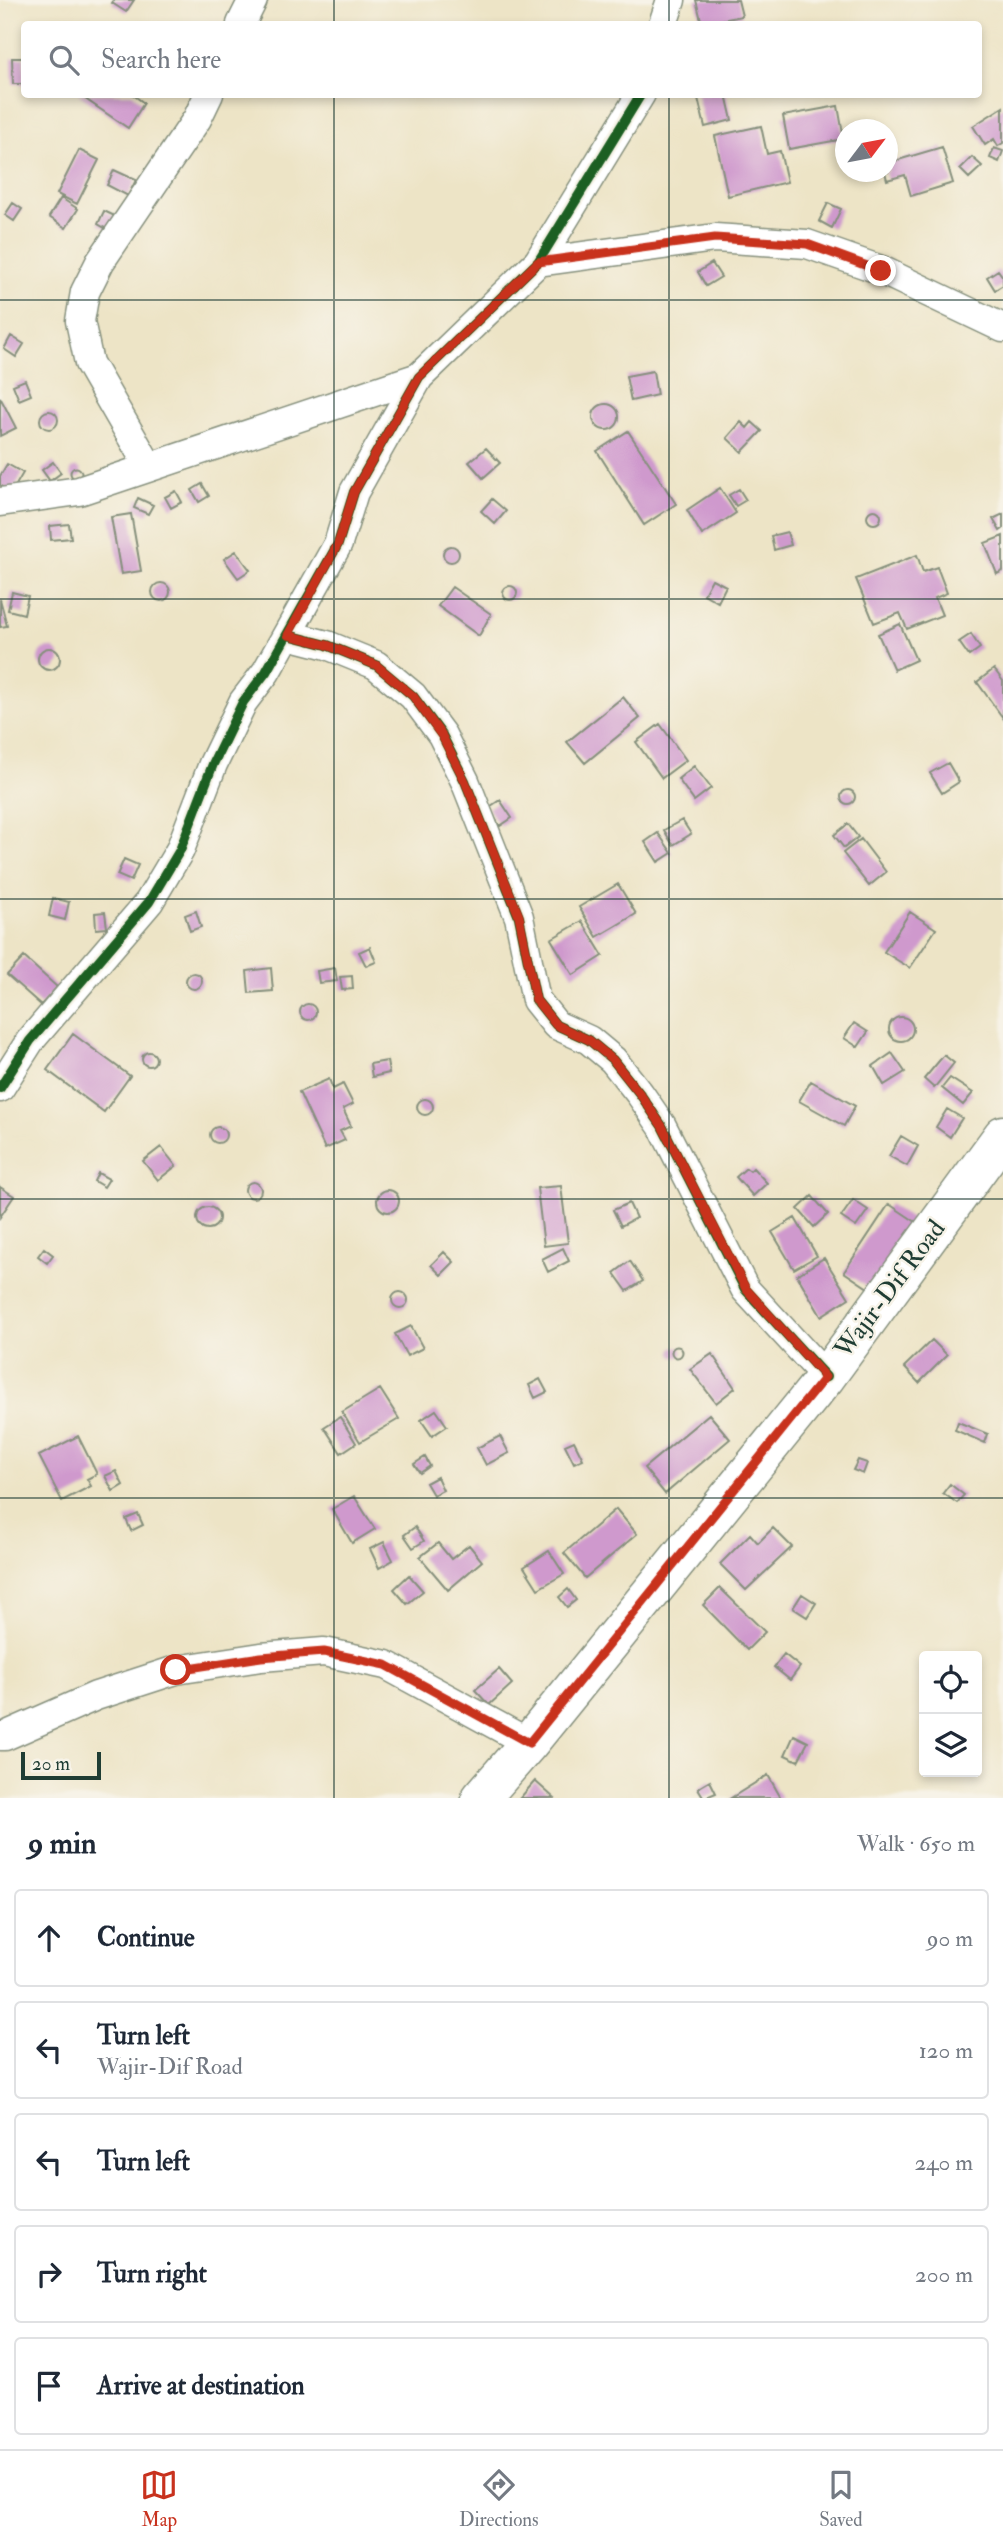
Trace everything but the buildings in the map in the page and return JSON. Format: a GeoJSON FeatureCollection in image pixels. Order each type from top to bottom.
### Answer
{"type":"FeatureCollection","features":[{"type":"Feature","properties":{"kind":"main road","name":"Wajir-Dif Road"},"geometry":{"type":"LineString","coordinates":[[481,1798],[529,1743],[825,1377],[1003,1135]]}},
{"type":"Feature","properties":{"kind":"street"},"geometry":{"type":"LineString","coordinates":[[242,21],[253,0]]}},
{"type":"Feature","properties":{"kind":"street"},"geometry":{"type":"LineString","coordinates":[[664,21],[671,0]]}},
{"type":"Feature","properties":{"kind":"street"},"geometry":{"type":"LineString","coordinates":[[149,467],[89,363],[80,321],[85,292],[100,262],[197,119],[207,98]]}},
{"type":"Feature","properties":{"kind":"street"},"geometry":{"type":"LineString","coordinates":[[0,1088],[30,1041],[149,902],[180,850],[213,764],[243,702],[266,672],[338,544],[354,492],[419,377],[538,262],[638,98]]}},
{"type":"Feature","properties":{"kind":"street"},"geometry":{"type":"LineString","coordinates":[[538,262],[715,238],[807,244],[881,271],[1003,328]]}},
{"type":"Feature","properties":{"kind":"street"},"geometry":{"type":"LineString","coordinates":[[0,502],[79,491],[419,377]]}},
{"type":"Feature","properties":{"kind":"street"},"geometry":{"type":"LineString","coordinates":[[288,635],[327,645],[376,665],[413,696],[442,736],[465,781],[519,916],[536,1000],[556,1025],[589,1040],[613,1060],[640,1094],[662,1126],[746,1289],[825,1377]]}},
{"type":"Feature","properties":{"kind":"street"},"geometry":{"type":"LineString","coordinates":[[0,1736],[96,1696],[176,1670],[261,1657],[324,1652],[386,1665],[529,1743]]}},
{"type":"Feature","properties":{"kind":"cycle path"},"geometry":{"type":"LineString","coordinates":[[0,1088],[30,1041],[149,902],[180,850],[213,764],[243,702],[266,672],[338,544],[354,492],[419,377],[538,262],[639,98]]}},
{"type":"Feature","properties":{"kind":"cycle path"},"geometry":{"type":"LineString","coordinates":[[288,635],[327,645],[376,665],[413,696],[442,735],[465,781],[519,917],[536,1000],[556,1025],[589,1040],[613,1060],[640,1094],[662,1126],[745,1289],[826,1377]]}},
{"type":"Feature","properties":{"kind":"route"},"geometry":{"type":"LineString","coordinates":[[176,1670],[261,1657],[324,1652],[386,1665],[529,1743],[825,1377],[746,1289],[662,1126],[640,1094],[613,1060],[589,1040],[556,1025],[536,1000],[519,916],[465,781],[442,736],[413,696],[376,665],[327,645],[288,635],[338,544],[354,492],[419,377],[538,262],[715,238],[807,244],[881,271]]}}]}
